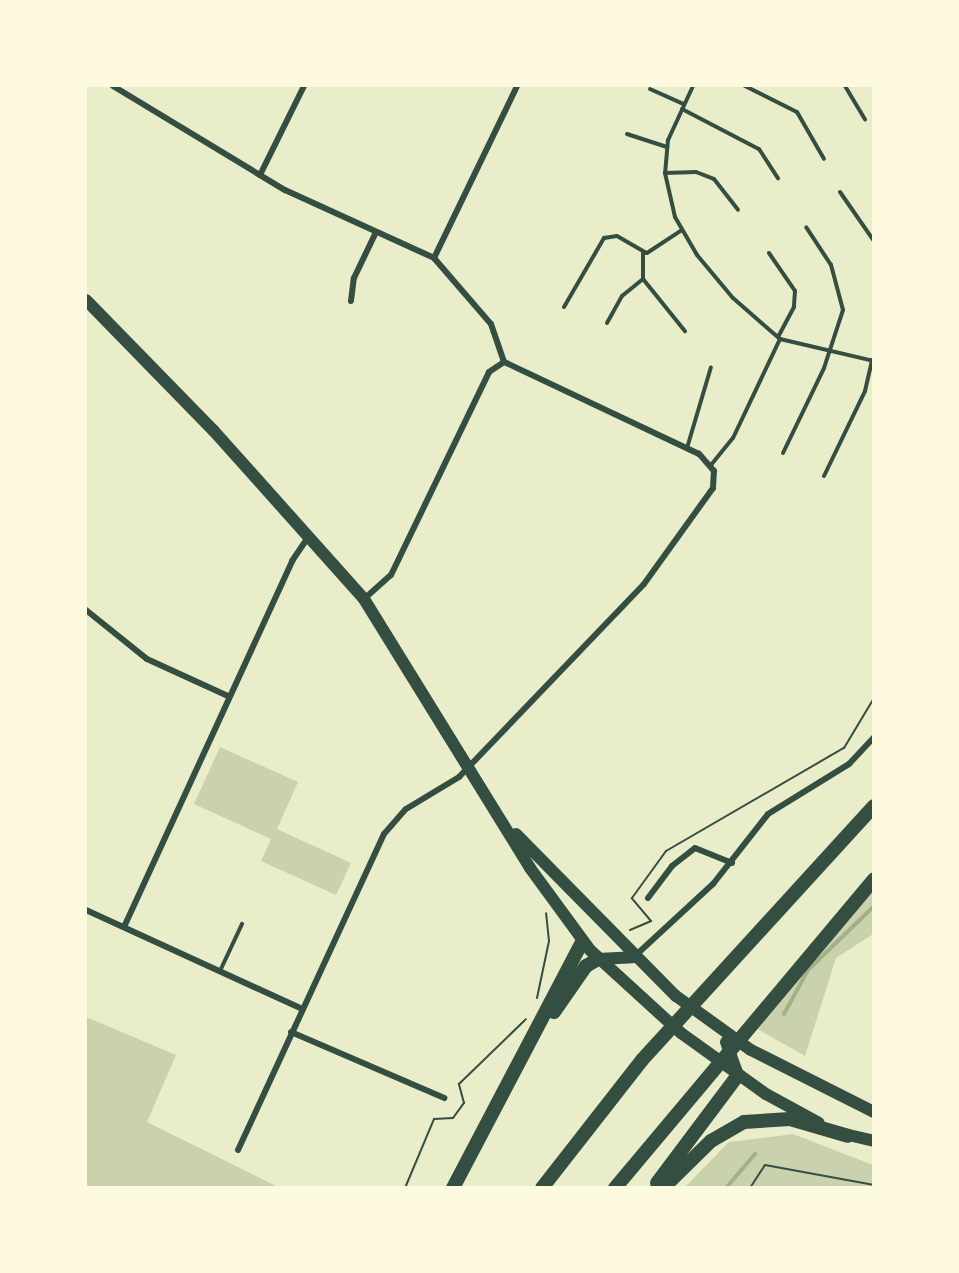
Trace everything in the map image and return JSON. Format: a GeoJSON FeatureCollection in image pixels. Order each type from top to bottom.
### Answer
{"type":"FeatureCollection","features":[{"type":"Feature","properties":{"kind":"highway"},"geometry":{"type":"LineString","coordinates":[[542,1188],[642,1060],[873,806]]}},
{"type":"Feature","properties":{"kind":"highway"},"geometry":{"type":"LineString","coordinates":[[615,1188],[873,879]]}},
{"type":"Feature","properties":{"kind":"highway"},"geometry":{"type":"LineString","coordinates":[[453,1188],[582,942]]}},
{"type":"Feature","properties":{"kind":"highway"},"geometry":{"type":"LineString","coordinates":[[519,1064],[580,973],[598,959]]}},
{"type":"Feature","properties":{"kind":"highway"},"geometry":{"type":"LineString","coordinates":[[654,1188],[735,1068]]}},
{"type":"Feature","properties":{"kind":"highway"},"geometry":{"type":"LineString","coordinates":[[663,1188],[711,1141],[744,1122],[790,1119],[848,1136]]}},
{"type":"Feature","properties":{"kind":"main road"},"geometry":{"type":"LineString","coordinates":[[86,300],[143,355],[364,599],[582,942],[634,993],[735,1068],[848,1136],[873,1141]]}},
{"type":"Feature","properties":{"kind":"main road"},"geometry":{"type":"LineString","coordinates":[[500,815],[609,933],[656,978],[751,1050],[873,1112]]}},
{"type":"Feature","properties":{"kind":"main road"},"geometry":{"type":"LineString","coordinates":[[598,959],[633,957]]}},
{"type":"Feature","properties":{"kind":"main road"},"geometry":{"type":"LineString","coordinates":[[719,1028],[735,1068]]}},
{"type":"Feature","properties":{"kind":"street"},"geometry":{"type":"LineString","coordinates":[[112,86],[260,174],[376,232],[434,258],[491,324],[504,362],[686,448],[711,465],[713,488],[666,557],[470,764],[406,809],[384,834],[300,1008],[238,1150]]}},
{"type":"Feature","properties":{"kind":"street"},"geometry":{"type":"LineString","coordinates":[[260,174],[304,86]]}},
{"type":"Feature","properties":{"kind":"street"},"geometry":{"type":"LineString","coordinates":[[434,258],[517,86]]}},
{"type":"Feature","properties":{"kind":"street"},"geometry":{"type":"LineString","coordinates":[[351,301],[354,278],[376,232]]}},
{"type":"Feature","properties":{"kind":"street"},"geometry":{"type":"LineString","coordinates":[[364,599],[391,575],[489,372],[504,362]]}},
{"type":"Feature","properties":{"kind":"street"},"geometry":{"type":"LineString","coordinates":[[124,927],[228,696],[309,537]]}},
{"type":"Feature","properties":{"kind":"street"},"geometry":{"type":"LineString","coordinates":[[86,610],[147,659],[228,696]]}},
{"type":"Feature","properties":{"kind":"street"},"geometry":{"type":"LineString","coordinates":[[633,957],[687,912],[732,863],[768,814],[849,764],[873,737]]}},
{"type":"Feature","properties":{"kind":"street"},"geometry":{"type":"LineString","coordinates":[[648,898],[678,860],[695,848],[732,863]]}},
{"type":"Feature","properties":{"kind":"street"},"geometry":{"type":"LineString","coordinates":[[86,910],[300,1008]]}},
{"type":"Feature","properties":{"kind":"street"},"geometry":{"type":"LineString","coordinates":[[291,1032],[444,1098]]}},
{"type":"Feature","properties":{"kind":"lane"},"geometry":{"type":"LineString","coordinates":[[693,86],[667,147],[665,173],[682,230],[726,290],[779,338],[872,361],[865,391],[824,476]]}},
{"type":"Feature","properties":{"kind":"lane"},"geometry":{"type":"LineString","coordinates":[[745,86],[797,112],[824,159]]}},
{"type":"Feature","properties":{"kind":"lane"},"geometry":{"type":"LineString","coordinates":[[845,86],[865,119]]}},
{"type":"Feature","properties":{"kind":"lane"},"geometry":{"type":"LineString","coordinates":[[650,89],[759,149],[778,178]]}},
{"type":"Feature","properties":{"kind":"lane"},"geometry":{"type":"LineString","coordinates":[[627,134],[667,147]]}},
{"type":"Feature","properties":{"kind":"lane"},"geometry":{"type":"LineString","coordinates":[[665,173],[696,172],[714,179],[738,210]]}},
{"type":"Feature","properties":{"kind":"lane"},"geometry":{"type":"LineString","coordinates":[[840,192],[873,241]]}},
{"type":"Feature","properties":{"kind":"lane"},"geometry":{"type":"LineString","coordinates":[[783,453],[830,352],[843,300],[826,256],[806,227]]}},
{"type":"Feature","properties":{"kind":"lane"},"geometry":{"type":"LineString","coordinates":[[643,253],[682,230]]}},
{"type":"Feature","properties":{"kind":"lane"},"geometry":{"type":"LineString","coordinates":[[564,307],[604,238],[617,236],[643,253]]}},
{"type":"Feature","properties":{"kind":"lane"},"geometry":{"type":"LineString","coordinates":[[643,253],[643,279],[685,331]]}},
{"type":"Feature","properties":{"kind":"lane"},"geometry":{"type":"LineString","coordinates":[[711,465],[733,438],[794,307],[795,291],[770,253]]}},
{"type":"Feature","properties":{"kind":"lane"},"geometry":{"type":"LineString","coordinates":[[607,323],[622,296],[643,279]]}},
{"type":"Feature","properties":{"kind":"lane"},"geometry":{"type":"LineString","coordinates":[[686,448],[711,367]]}},
{"type":"Feature","properties":{"kind":"lane"},"geometry":{"type":"LineString","coordinates":[[220,972],[242,924]]}},
{"type":"Feature","properties":{"kind":"path"},"geometry":{"type":"LineString","coordinates":[[609,933],[617,924],[630,930],[651,921],[632,898],[671,846],[843,748],[873,698]]}},
{"type":"Feature","properties":{"kind":"path"},"geometry":{"type":"LineString","coordinates":[[405,1188],[434,1119],[453,1118],[464,1103],[459,1084],[532,1010],[548,951],[545,904],[551,912]]}},
{"type":"Feature","properties":{"kind":"path"},"geometry":{"type":"LineString","coordinates":[[750,1188],[765,1165],[873,1185]]}},
{"type":"Feature","properties":{"kind":"green space"},"geometry":{"type":"Polygon","coordinates":[[[220,747],[298,782],[277,829],[351,863],[336,895],[261,861],[271,839],[194,804],[220,747]]]}},
{"type":"Feature","properties":{"kind":"green space"},"geometry":{"type":"Polygon","coordinates":[[[873,879],[873,934],[836,958],[805,1056],[749,1024],[873,879]]]}},
{"type":"Feature","properties":{"kind":"green space"},"geometry":{"type":"Polygon","coordinates":[[[86,1017],[176,1055],[147,1122],[278,1187],[86,1187],[86,1017]]]}},
{"type":"Feature","properties":{"kind":"green space"},"geometry":{"type":"Polygon","coordinates":[[[793,1134],[873,1165],[873,1187],[684,1188],[729,1142],[793,1134]]]}},
{"type":"Feature","properties":{"kind":"waterway"},"geometry":{"type":"LineString","coordinates":[[784,1014],[808,970],[874,906]]}},
{"type":"Feature","properties":{"kind":"waterway"},"geometry":{"type":"LineString","coordinates":[[726,1188],[755,1154]]}}]}
